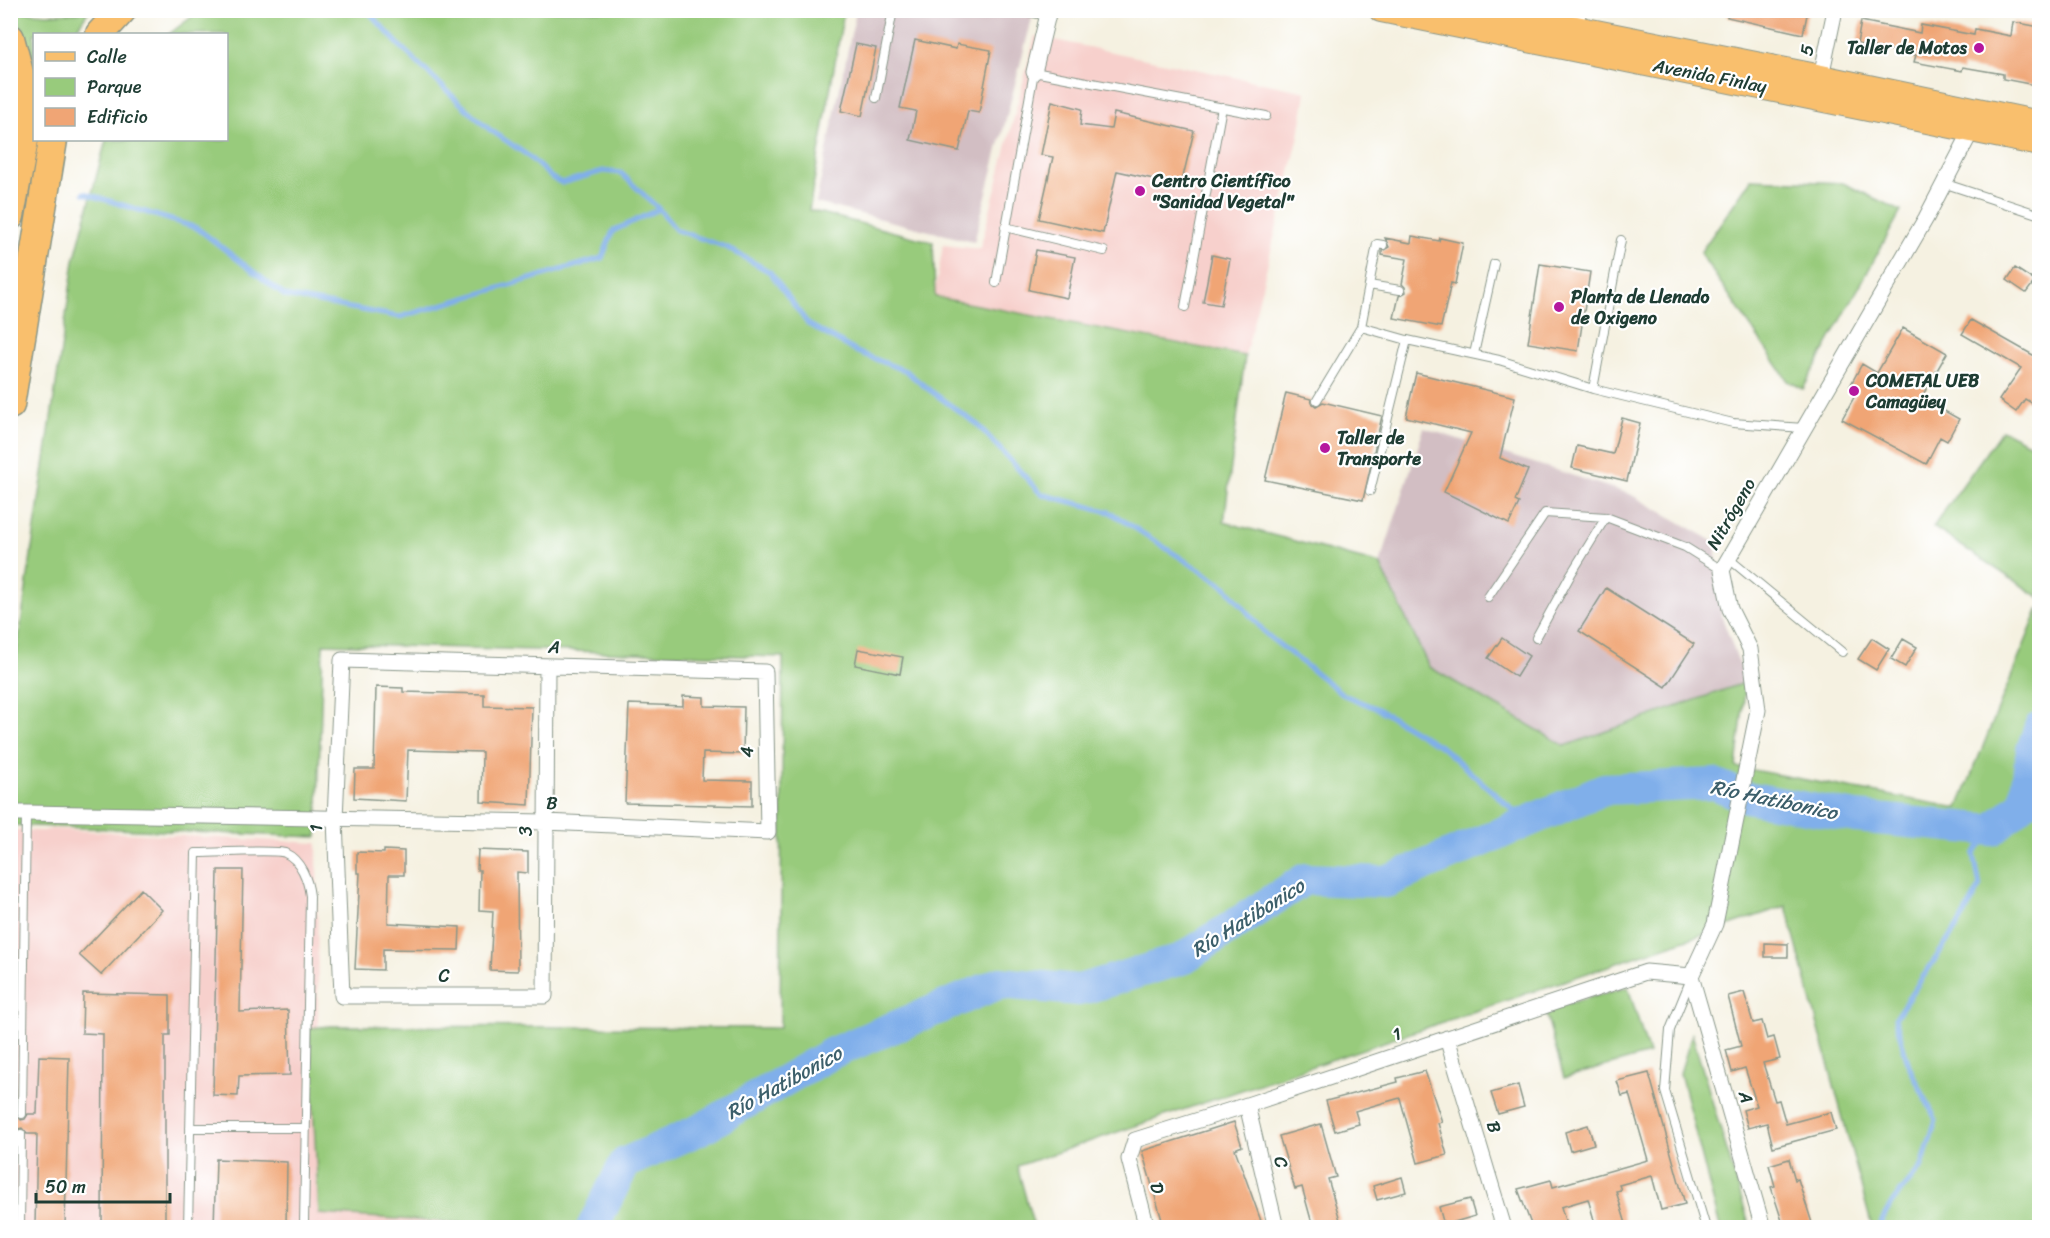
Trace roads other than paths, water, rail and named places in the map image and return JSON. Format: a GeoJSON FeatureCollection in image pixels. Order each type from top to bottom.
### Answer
{"type":"FeatureCollection","features":[{"type":"Feature","properties":{"kind":"highway"},"geometry":{"type":"LineString","coordinates":[[101,33],[122,10]]}},
{"type":"Feature","properties":{"kind":"highway"},"geometry":{"type":"LineString","coordinates":[[10,38],[23,88],[24,109],[24,140],[10,216]]}},
{"type":"Feature","properties":{"kind":"highway"},"geometry":{"type":"LineString","coordinates":[[10,405],[53,141]]}},
{"type":"Feature","properties":{"kind":"main road","name":"Avenida Finlay"},"geometry":{"type":"LineString","coordinates":[[1381,10],[1575,29]]}},
{"type":"Feature","properties":{"kind":"main road","name":"Avenida Finlay"},"geometry":{"type":"LineString","coordinates":[[1486,10],[1819,87],[1977,120],[2040,144]]}},
{"type":"Feature","properties":{"kind":"main road","name":"Avenida Finlay"},"geometry":{"type":"LineString","coordinates":[[1977,120],[2040,123]]}},
{"type":"Feature","properties":{"kind":"street","name":"5"},"geometry":{"type":"LineString","coordinates":[[1819,87],[1835,10]]}},
{"type":"Feature","properties":{"kind":"street"},"geometry":{"type":"LineString","coordinates":[[1034,72],[1049,13]]}},
{"type":"Feature","properties":{"kind":"street","name":"Nitrógeno"},"geometry":{"type":"LineString","coordinates":[[1691,976],[1715,924],[1758,710],[1750,649],[1730,609],[1725,564],[1926,218],[1977,120]]}},
{"type":"Feature","properties":{"kind":"street","name":"A"},"geometry":{"type":"LineString","coordinates":[[342,660],[765,672]]}},
{"type":"Feature","properties":{"kind":"street","name":"1"},"geometry":{"type":"LineString","coordinates":[[342,660],[335,819],[342,996]]}},
{"type":"Feature","properties":{"kind":"street","name":"3"},"geometry":{"type":"LineString","coordinates":[[545,996],[547,667]]}},
{"type":"Feature","properties":{"kind":"street","name":"4"},"geometry":{"type":"LineString","coordinates":[[765,672],[768,832]]}},
{"type":"Feature","properties":{"kind":"street","name":"B"},"geometry":{"type":"LineString","coordinates":[[10,813],[546,822],[768,832]]}},
{"type":"Feature","properties":{"kind":"street","name":"1"},"geometry":{"type":"LineString","coordinates":[[1129,1159],[1135,1140],[1646,972],[1691,976]]}},
{"type":"Feature","properties":{"kind":"street","name":"A"},"geometry":{"type":"LineString","coordinates":[[1691,976],[1763,1227]]}},
{"type":"Feature","properties":{"kind":"street","name":"C"},"geometry":{"type":"LineString","coordinates":[[342,996],[545,996]]}},
{"type":"Feature","properties":{"kind":"street","name":"B"},"geometry":{"type":"LineString","coordinates":[[1447,1038],[1504,1227]]}},
{"type":"Feature","properties":{"kind":"street","name":"C"},"geometry":{"type":"LineString","coordinates":[[1247,1105],[1276,1227]]}},
{"type":"Feature","properties":{"kind":"street","name":"D"},"geometry":{"type":"LineString","coordinates":[[1129,1159],[1147,1227]]}},
{"type":"Feature","properties":{"kind":"lane"},"geometry":{"type":"LineString","coordinates":[[876,98],[892,10]]}},
{"type":"Feature","properties":{"kind":"lane"},"geometry":{"type":"LineString","coordinates":[[1019,10],[1049,13]]}},
{"type":"Feature","properties":{"kind":"lane"},"geometry":{"type":"LineString","coordinates":[[996,283],[1034,72],[1266,116]]}},
{"type":"Feature","properties":{"kind":"lane"},"geometry":{"type":"LineString","coordinates":[[1185,307],[1221,107]]}},
{"type":"Feature","properties":{"kind":"lane"},"geometry":{"type":"LineString","coordinates":[[1943,183],[2040,215]]}},
{"type":"Feature","properties":{"kind":"lane"},"geometry":{"type":"LineString","coordinates":[[1005,227],[1104,251]]}},
{"type":"Feature","properties":{"kind":"lane"},"geometry":{"type":"LineString","coordinates":[[1593,389],[1621,240]]}},
{"type":"Feature","properties":{"kind":"lane"},"geometry":{"type":"LineString","coordinates":[[1317,400],[1361,327],[1377,244],[1383,246]]}},
{"type":"Feature","properties":{"kind":"lane"},"geometry":{"type":"LineString","coordinates":[[1474,354],[1494,264]]}},
{"type":"Feature","properties":{"kind":"lane"},"geometry":{"type":"LineString","coordinates":[[1369,285],[1400,290]]}},
{"type":"Feature","properties":{"kind":"lane"},"geometry":{"type":"LineString","coordinates":[[1361,327],[1407,340],[1498,360],[1593,389],[1733,423],[1804,428]]}},
{"type":"Feature","properties":{"kind":"lane"},"geometry":{"type":"LineString","coordinates":[[1370,491],[1407,340]]}},
{"type":"Feature","properties":{"kind":"lane"},"geometry":{"type":"LineString","coordinates":[[1488,597],[1545,513],[1606,517],[1725,564],[1842,652]]}},
{"type":"Feature","properties":{"kind":"lane"},"geometry":{"type":"LineString","coordinates":[[1536,638],[1606,517]]}},
{"type":"Feature","properties":{"kind":"lane"},"geometry":{"type":"LineString","coordinates":[[21,1114],[26,813]]}},
{"type":"Feature","properties":{"kind":"lane"},"geometry":{"type":"LineString","coordinates":[[188,1227],[196,853],[284,852],[303,870],[309,884],[310,896],[304,1227]]}},
{"type":"Feature","properties":{"kind":"lane"},"geometry":{"type":"LineString","coordinates":[[1691,976],[1670,1030],[1665,1091],[1706,1227]]}},
{"type":"Feature","properties":{"kind":"lane"},"geometry":{"type":"LineString","coordinates":[[190,1128],[305,1128]]}},
{"type":"Feature","properties":{"kind":"lane"},"geometry":{"type":"LineString","coordinates":[[20,1227],[21,1134]]}},
{"type":"Feature","properties":{"kind":"waterway"},"geometry":{"type":"LineString","coordinates":[[367,10],[400,46],[461,104],[489,129],[527,155],[552,178],[562,183],[603,171],[621,173],[659,209],[676,230],[726,247],[770,272],[808,324],[857,352],[906,371],[978,425],[1041,494],[1110,512],[1226,587],[1267,635],[1344,695],[1378,709],[1443,748],[1527,822]]}},
{"type":"Feature","properties":{"kind":"waterway"},"geometry":{"type":"LineString","coordinates":[[84,193],[197,228],[285,296],[400,317],[602,258],[613,231],[659,209]]}},
{"type":"Feature","properties":{"kind":"waterway","name":"Río Hatibonico"},"geometry":{"type":"LineString","coordinates":[[592,1228],[625,1163],[701,1129],[832,1053],[1000,983],[1079,990],[1182,959],[1305,879],[1386,882],[1604,789],[1715,784],[1746,797],[1856,817],[1992,830],[2024,803],[2032,750],[2040,727]]}},
{"type":"Feature","properties":{"kind":"waterway"},"geometry":{"type":"LineString","coordinates":[[1878,1228],[1891,1204],[1922,1166],[1936,1120],[1909,1066],[1895,1018],[1959,924],[1980,887],[1974,854],[1992,830]]}},
{"type":"Feature","properties":{"kind":"place","name":"Taller de Motos"},"geometry":{"type":"Point","coordinates":[1979,48]}},
{"type":"Feature","properties":{"kind":"place","name":"Centro Científico \"Sanidad Vegetal\""},"geometry":{"type":"Point","coordinates":[1140,191]}},
{"type":"Feature","properties":{"kind":"place","name":"Planta de Llenado de Oxigeno"},"geometry":{"type":"Point","coordinates":[1559,307]}},
{"type":"Feature","properties":{"kind":"place","name":"COMETAL UEB Camagüey"},"geometry":{"type":"Point","coordinates":[1854,391]}},
{"type":"Feature","properties":{"kind":"place","name":"Taller de Transporte"},"geometry":{"type":"Point","coordinates":[1325,448]}}]}
